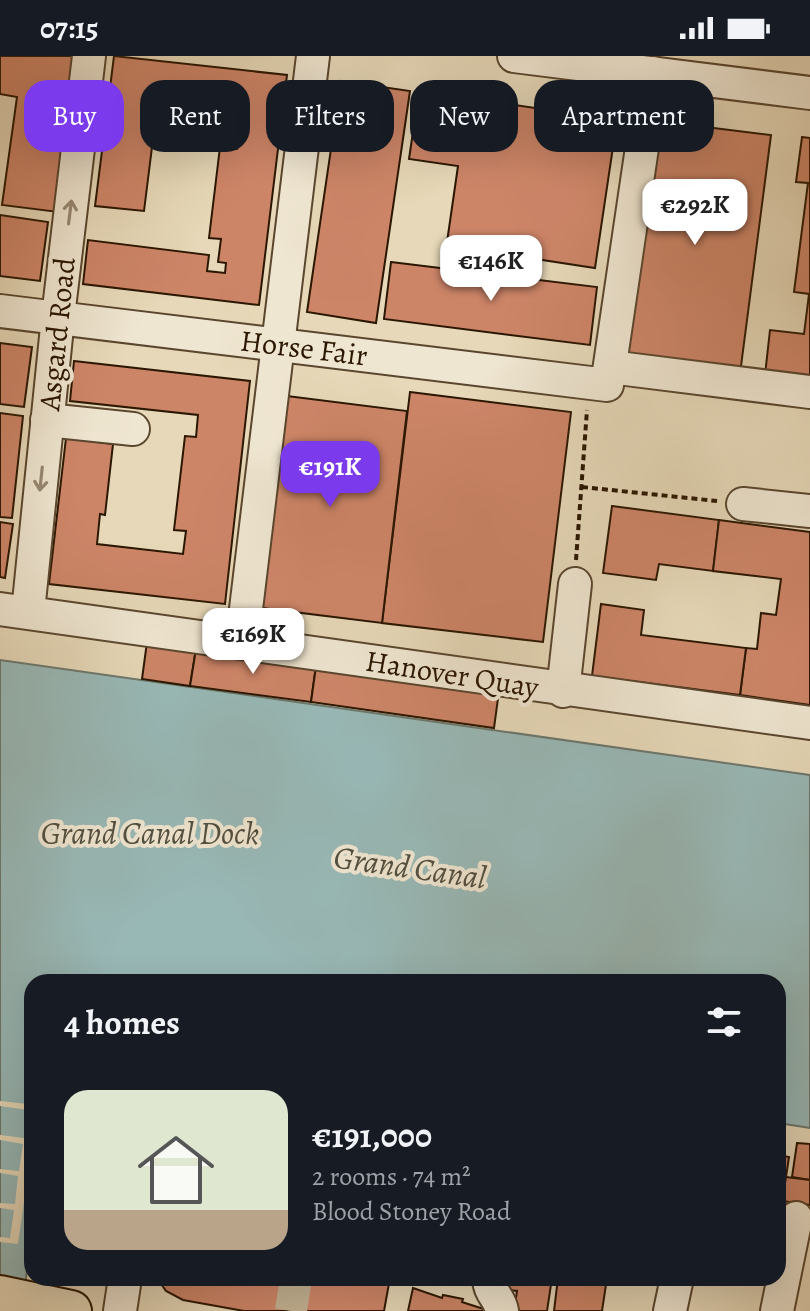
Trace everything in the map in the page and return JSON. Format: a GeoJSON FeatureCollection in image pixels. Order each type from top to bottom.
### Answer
{"type":"FeatureCollection","features":[{"type":"Feature","properties":{"kind":"main road"},"geometry":{"type":"LineString","coordinates":[[0,1296],[71,1311]]}},
{"type":"Feature","properties":{"kind":"street","name":"Asgard Road"},"geometry":{"type":"LineString","coordinates":[[14,611],[47,420],[89,56]]}},
{"type":"Feature","properties":{"kind":"street"},"geometry":{"type":"LineString","coordinates":[[242,642],[275,345],[313,56]]}},
{"type":"Feature","properties":{"kind":"street"},"geometry":{"type":"LineString","coordinates":[[514,56],[810,93]]}},
{"type":"Feature","properties":{"kind":"street"},"geometry":{"type":"LineString","coordinates":[[602,379],[653,73]]}},
{"type":"Feature","properties":{"kind":"street","name":"Horse Fair"},"geometry":{"type":"LineString","coordinates":[[0,311],[275,345],[602,379],[810,392]]}},
{"type":"Feature","properties":{"kind":"street"},"geometry":{"type":"LineString","coordinates":[[47,420],[133,429]]}},
{"type":"Feature","properties":{"kind":"street"},"geometry":{"type":"LineString","coordinates":[[743,504],[810,511]]}},
{"type":"Feature","properties":{"kind":"street"},"geometry":{"type":"LineString","coordinates":[[563,691],[575,584]]}},
{"type":"Feature","properties":{"kind":"street","name":"Hanover Quay"},"geometry":{"type":"LineString","coordinates":[[14,611],[563,691],[810,723]]}},
{"type":"Feature","properties":{"kind":"street"},"geometry":{"type":"LineString","coordinates":[[786,1264],[795,1218]]}},
{"type":"Feature","properties":{"kind":"street"},"geometry":{"type":"LineString","coordinates":[[120,1311],[124,1286]]}},
{"type":"Feature","properties":{"kind":"street"},"geometry":{"type":"LineString","coordinates":[[490,1286],[490,1292],[501,1302],[502,1311]]}},
{"type":"Feature","properties":{"kind":"street"},"geometry":{"type":"LineString","coordinates":[[670,1311],[675,1286]]}},
{"type":"Feature","properties":{"kind":"street"},"geometry":{"type":"LineString","coordinates":[[777,1311],[782,1286]]}},
{"type":"Feature","properties":{"kind":"path"},"geometry":{"type":"LineString","coordinates":[[575,584],[581,487],[602,379]]}},
{"type":"Feature","properties":{"kind":"path"},"geometry":{"type":"LineString","coordinates":[[581,487],[743,504]]}},
{"type":"Feature","properties":{"kind":"water","name":"Grand Canal Dock"},"geometry":{"type":"Polygon","coordinates":[[[0,660],[810,775],[810,1128],[786,1124],[786,974],[24,974],[25,1286],[22,1311],[0,1311],[0,660]]]}},
{"type":"Feature","properties":{"kind":"pier"},"geometry":{"type":"Polygon","coordinates":[[[0,1101],[24,1104],[24,1109],[0,1106],[0,1101]]]}},
{"type":"Feature","properties":{"kind":"pier"},"geometry":{"type":"Polygon","coordinates":[[[0,1135],[24,1138],[24,1202],[18,1244],[0,1242],[0,1237],[10,1238],[14,1210],[0,1208],[0,1203],[15,1204],[18,1176],[0,1173],[0,1169],[19,1171],[23,1144],[0,1140],[0,1135]]]}},
{"type":"Feature","properties":{"kind":"building"},"geometry":{"type":"Polygon","coordinates":[[[0,56],[80,56],[77,80],[24,80],[24,152],[66,152],[58,212],[2,205],[17,97],[0,94],[0,56]]]}},
{"type":"Feature","properties":{"kind":"building"},"geometry":{"type":"Polygon","coordinates":[[[114,56],[287,75],[286,80],[266,80],[266,152],[278,152],[259,305],[83,284],[88,240],[209,255],[207,271],[225,273],[226,263],[218,262],[221,239],[209,238],[219,152],[250,152],[250,80],[140,80],[140,152],[151,152],[144,211],[95,206],[102,152],[124,152],[124,80],[111,80],[114,56]]]}},
{"type":"Feature","properties":{"kind":"building"},"geometry":{"type":"Polygon","coordinates":[[[394,89],[410,91],[376,323],[307,312],[331,152],[394,152],[394,89]]]}},
{"type":"Feature","properties":{"kind":"building"},"geometry":{"type":"Polygon","coordinates":[[[518,106],[534,108],[534,152],[612,152],[595,268],[503,254],[501,264],[445,256],[458,166],[409,159],[410,152],[518,152],[518,106]]]}},
{"type":"Feature","properties":{"kind":"building"},"geometry":{"type":"Polygon","coordinates":[[[714,128],[771,135],[740,374],[619,358],[645,152],[714,152],[714,128]]]}},
{"type":"Feature","properties":{"kind":"building"},"geometry":{"type":"Polygon","coordinates":[[[802,137],[810,138],[810,381],[765,375],[770,330],[804,334],[809,294],[794,292],[808,183],[796,182],[802,137]]]}},
{"type":"Feature","properties":{"kind":"building"},"geometry":{"type":"Polygon","coordinates":[[[0,215],[48,222],[40,281],[0,276],[0,215]]]}},
{"type":"Feature","properties":{"kind":"building"},"geometry":{"type":"Polygon","coordinates":[[[391,262],[597,287],[590,345],[384,319],[391,262]]]}},
{"type":"Feature","properties":{"kind":"building"},"geometry":{"type":"Polygon","coordinates":[[[0,343],[32,347],[24,407],[0,404],[0,343]]]}},
{"type":"Feature","properties":{"kind":"building"},"geometry":{"type":"Polygon","coordinates":[[[74,361],[250,381],[225,604],[49,584],[66,438],[113,444],[105,515],[100,514],[97,544],[183,554],[186,531],[174,530],[185,436],[196,437],[198,415],[70,401],[74,361]]]}},
{"type":"Feature","properties":{"kind":"building"},"geometry":{"type":"Polygon","coordinates":[[[410,392],[571,412],[543,642],[382,623],[410,392]]]}},
{"type":"Feature","properties":{"kind":"building"},"geometry":{"type":"Polygon","coordinates":[[[279,395],[407,411],[382,623],[253,607],[279,395]]]}},
{"type":"Feature","properties":{"kind":"building"},"geometry":{"type":"Polygon","coordinates":[[[0,413],[23,416],[12,518],[0,517],[0,413]]]}},
{"type":"Feature","properties":{"kind":"building"},"geometry":{"type":"Polygon","coordinates":[[[612,506],[719,520],[713,571],[659,564],[656,580],[603,573],[612,506]]]}},
{"type":"Feature","properties":{"kind":"building"},"geometry":{"type":"Polygon","coordinates":[[[719,520],[810,532],[810,705],[740,695],[746,648],[757,649],[761,613],[776,615],[781,579],[713,571],[719,520]]]}},
{"type":"Feature","properties":{"kind":"building"},"geometry":{"type":"Polygon","coordinates":[[[0,522],[13,524],[5,578],[0,577],[0,522]]]}},
{"type":"Feature","properties":{"kind":"building"},"geometry":{"type":"Polygon","coordinates":[[[601,604],[644,610],[641,635],[746,648],[740,695],[592,676],[601,604]]]}},
{"type":"Feature","properties":{"kind":"building"},"geometry":{"type":"Polygon","coordinates":[[[147,642],[196,649],[190,686],[142,679],[147,642]]]}},
{"type":"Feature","properties":{"kind":"building"},"geometry":{"type":"Polygon","coordinates":[[[196,649],[316,666],[311,702],[190,686],[196,649]]]}},
{"type":"Feature","properties":{"kind":"building"},"geometry":{"type":"Polygon","coordinates":[[[316,666],[499,691],[494,728],[311,702],[316,666]]]}},
{"type":"Feature","properties":{"kind":"building"},"geometry":{"type":"Polygon","coordinates":[[[797,1143],[810,1144],[810,1180],[792,1177],[797,1143]]]}},
{"type":"Feature","properties":{"kind":"building"},"geometry":{"type":"Polygon","coordinates":[[[786,1177],[810,1180],[810,1205],[786,1202],[786,1177]]]}},
{"type":"Feature","properties":{"kind":"building"},"geometry":{"type":"Polygon","coordinates":[[[163,1286],[301,1286],[297,1311],[244,1311],[183,1300],[163,1286]]]}},
{"type":"Feature","properties":{"kind":"building"},"geometry":{"type":"Polygon","coordinates":[[[301,1286],[389,1286],[384,1311],[297,1311],[301,1286]]]}},
{"type":"Feature","properties":{"kind":"building"},"geometry":{"type":"Polygon","coordinates":[[[507,1286],[551,1286],[547,1311],[514,1311],[517,1291],[507,1290],[507,1286]]]}},
{"type":"Feature","properties":{"kind":"building"},"geometry":{"type":"Polygon","coordinates":[[[557,1286],[606,1286],[602,1311],[554,1311],[557,1286]]]}},
{"type":"Feature","properties":{"kind":"building"},"geometry":{"type":"Polygon","coordinates":[[[413,1288],[442,1298],[443,1295],[463,1299],[462,1302],[490,1311],[408,1311],[413,1288]]]}},
{"type":"Feature","properties":{"kind":"tunnel"},"geometry":{"type":"LineString","coordinates":[[291,1311],[295,1286]]}},
{"type":"Feature","properties":{"kind":"water label","name":"Grand Canal"},"geometry":{"type":"Point","coordinates":[410,867]}}]}
